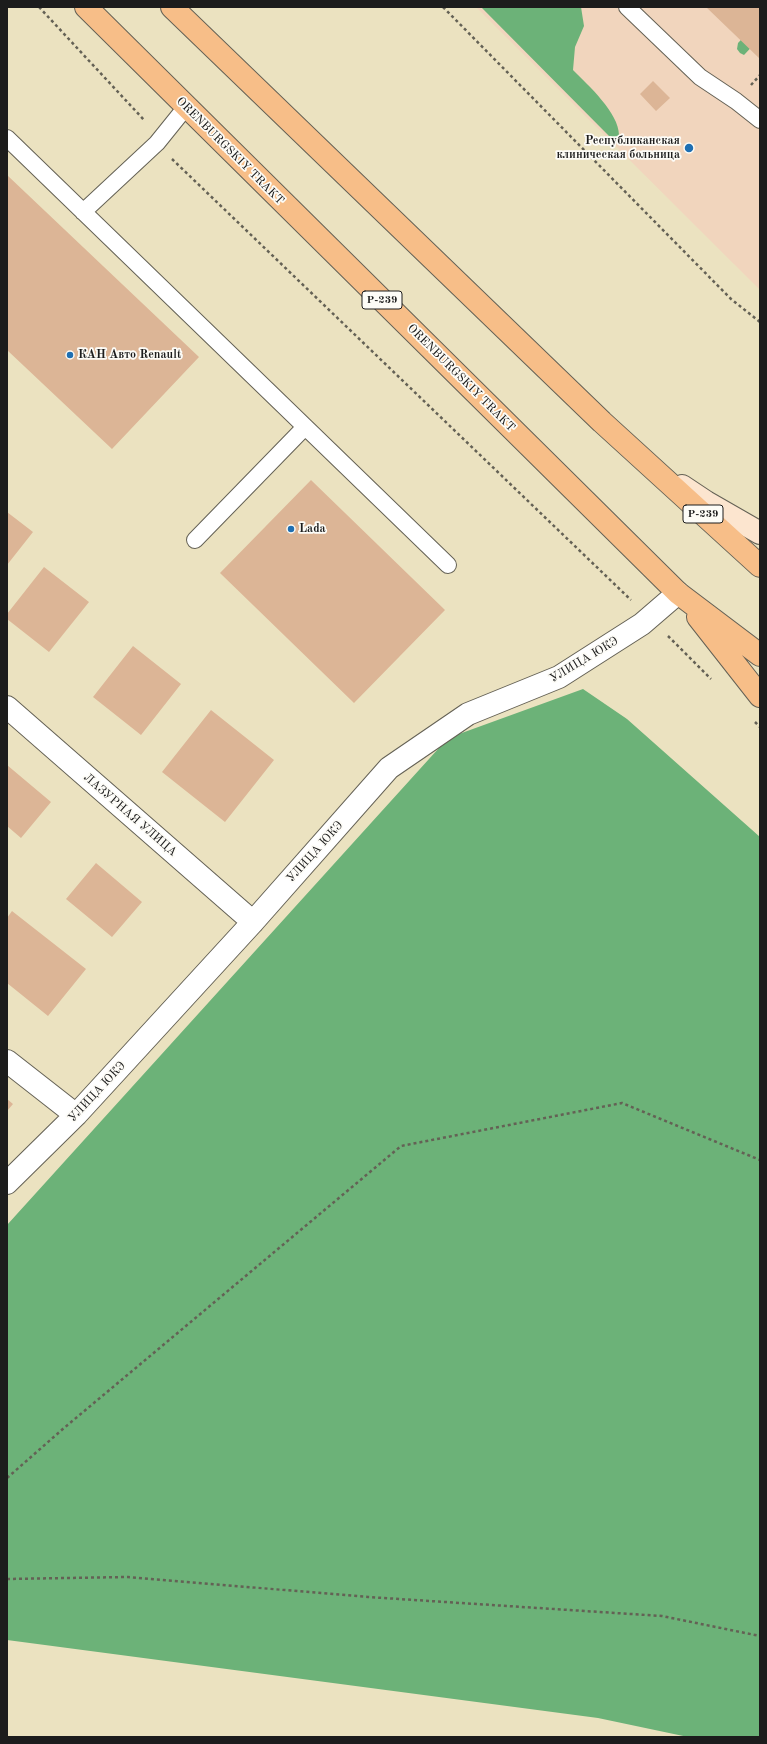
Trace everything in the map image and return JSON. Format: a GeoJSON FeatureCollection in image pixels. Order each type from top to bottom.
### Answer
{"type":"FeatureCollection","features":[{"type":"Feature","properties":{"kind":"main road","name":"ORENBURGSKIY TRAKT"},"geometry":{"type":"LineString","coordinates":[[86,7],[678,593],[760,655]]}},
{"type":"Feature","properties":{"kind":"main road","name":"Р-239"},"geometry":{"type":"LineString","coordinates":[[172,7],[596,416],[760,566]]}},
{"type":"Feature","properties":{"kind":"main road"},"geometry":{"type":"LineString","coordinates":[[647,463],[706,502],[760,533]]}},
{"type":"Feature","properties":{"kind":"main road"},"geometry":{"type":"LineString","coordinates":[[678,593],[760,696]]}},
{"type":"Feature","properties":{"kind":"street","name":"УЛИЦА ЮКЭ"},"geometry":{"type":"LineString","coordinates":[[7,1183],[76,1115],[253,922],[389,768],[468,714],[559,677],[650,618],[678,593]]}},
{"type":"Feature","properties":{"kind":"street","name":"ЛАЗУРНАЯ УЛИЦА"},"geometry":{"type":"LineString","coordinates":[[7,708],[253,922]]}},
{"type":"Feature","properties":{"kind":"street"},"geometry":{"type":"LineString","coordinates":[[7,1061],[76,1115]]}},
{"type":"Feature","properties":{"kind":"lane"},"geometry":{"type":"LineString","coordinates":[[627,7],[700,77],[736,101],[760,120]]}},
{"type":"Feature","properties":{"kind":"lane"},"geometry":{"type":"LineString","coordinates":[[83,212],[157,143],[186,106]]}},
{"type":"Feature","properties":{"kind":"lane"},"geometry":{"type":"LineString","coordinates":[[7,138],[448,565]]}},
{"type":"Feature","properties":{"kind":"lane"},"geometry":{"type":"LineString","coordinates":[[195,540],[305,426]]}},
{"type":"Feature","properties":{"kind":"path"},"geometry":{"type":"LineString","coordinates":[[39,7],[146,121],[157,143],[181,169],[716,683]]}},
{"type":"Feature","properties":{"kind":"path"},"geometry":{"type":"LineString","coordinates":[[443,7],[731,299],[760,322]]}},
{"type":"Feature","properties":{"kind":"path"},"geometry":{"type":"LineString","coordinates":[[754,721],[760,727]]}},
{"type":"Feature","properties":{"kind":"path"},"geometry":{"type":"LineString","coordinates":[[7,1478],[64,1428],[401,1146],[622,1103],[760,1160]]}},
{"type":"Feature","properties":{"kind":"path"},"geometry":{"type":"LineString","coordinates":[[7,1579],[128,1577],[376,1597],[662,1616],[760,1636]]}},
{"type":"Feature","properties":{"kind":"shaded area","name":"Республиканская клиническая больница"},"geometry":{"type":"Polygon","coordinates":[[[476,7],[760,7],[760,290],[476,7]]]}},
{"type":"Feature","properties":{"kind":"green space"},"geometry":{"type":"Polygon","coordinates":[[[481,7],[581,7],[584,26],[575,47],[573,70],[602,100],[614,118],[618,127],[619,135],[615,138],[609,136],[481,7]]]}},
{"type":"Feature","properties":{"kind":"green space"},"geometry":{"type":"Polygon","coordinates":[[[760,20],[760,38],[744,55],[740,53],[737,49],[738,43],[760,20]]]}},
{"type":"Feature","properties":{"kind":"green space"},"geometry":{"type":"Polygon","coordinates":[[[583,689],[627,719],[760,837],[760,1737],[688,1737],[598,1718],[7,1640],[7,1225],[448,738],[583,689]]]}},
{"type":"Feature","properties":{"kind":"building"},"geometry":{"type":"Polygon","coordinates":[[[706,7],[760,7],[760,57],[759,58],[706,7]]]}},
{"type":"Feature","properties":{"kind":"building"},"geometry":{"type":"Polygon","coordinates":[[[653,81],[670,98],[656,111],[640,94],[653,81]]]}},
{"type":"Feature","properties":{"kind":"building"},"geometry":{"type":"Polygon","coordinates":[[[7,175],[199,357],[112,449],[7,350],[7,175]]]}},
{"type":"Feature","properties":{"kind":"building"},"geometry":{"type":"Polygon","coordinates":[[[311,480],[445,610],[354,703],[220,573],[311,480]]]}},
{"type":"Feature","properties":{"kind":"building"},"geometry":{"type":"Polygon","coordinates":[[[7,512],[33,532],[7,565],[7,512]]]}},
{"type":"Feature","properties":{"kind":"building"},"geometry":{"type":"Polygon","coordinates":[[[44,567],[89,602],[49,652],[7,619],[7,614],[44,567]]]}},
{"type":"Feature","properties":{"kind":"building"},"geometry":{"type":"Polygon","coordinates":[[[133,646],[181,684],[141,735],[93,697],[133,646]]]}},
{"type":"Feature","properties":{"kind":"building"},"geometry":{"type":"Polygon","coordinates":[[[211,710],[274,760],[225,822],[162,772],[211,710]]]}},
{"type":"Feature","properties":{"kind":"building"},"geometry":{"type":"Polygon","coordinates":[[[7,765],[51,802],[21,838],[7,826],[7,765]]]}},
{"type":"Feature","properties":{"kind":"building"},"geometry":{"type":"Polygon","coordinates":[[[96,863],[142,902],[112,937],[66,899],[96,863]]]}},
{"type":"Feature","properties":{"kind":"building"},"geometry":{"type":"Polygon","coordinates":[[[12,911],[86,969],[48,1016],[7,983],[7,918],[12,911]]]}},
{"type":"Feature","properties":{"kind":"building"},"geometry":{"type":"Polygon","coordinates":[[[7,1099],[13,1104],[7,1111],[7,1099]]]}},
{"type":"Feature","properties":{"kind":"place","name":"Республиканская клиническая больница"},"geometry":{"type":"Point","coordinates":[689,148]}},
{"type":"Feature","properties":{"kind":"place","name":"КАН Авто Renault"},"geometry":{"type":"Point","coordinates":[70,355]}},
{"type":"Feature","properties":{"kind":"place","name":"Lada"},"geometry":{"type":"Point","coordinates":[291,529]}}]}
